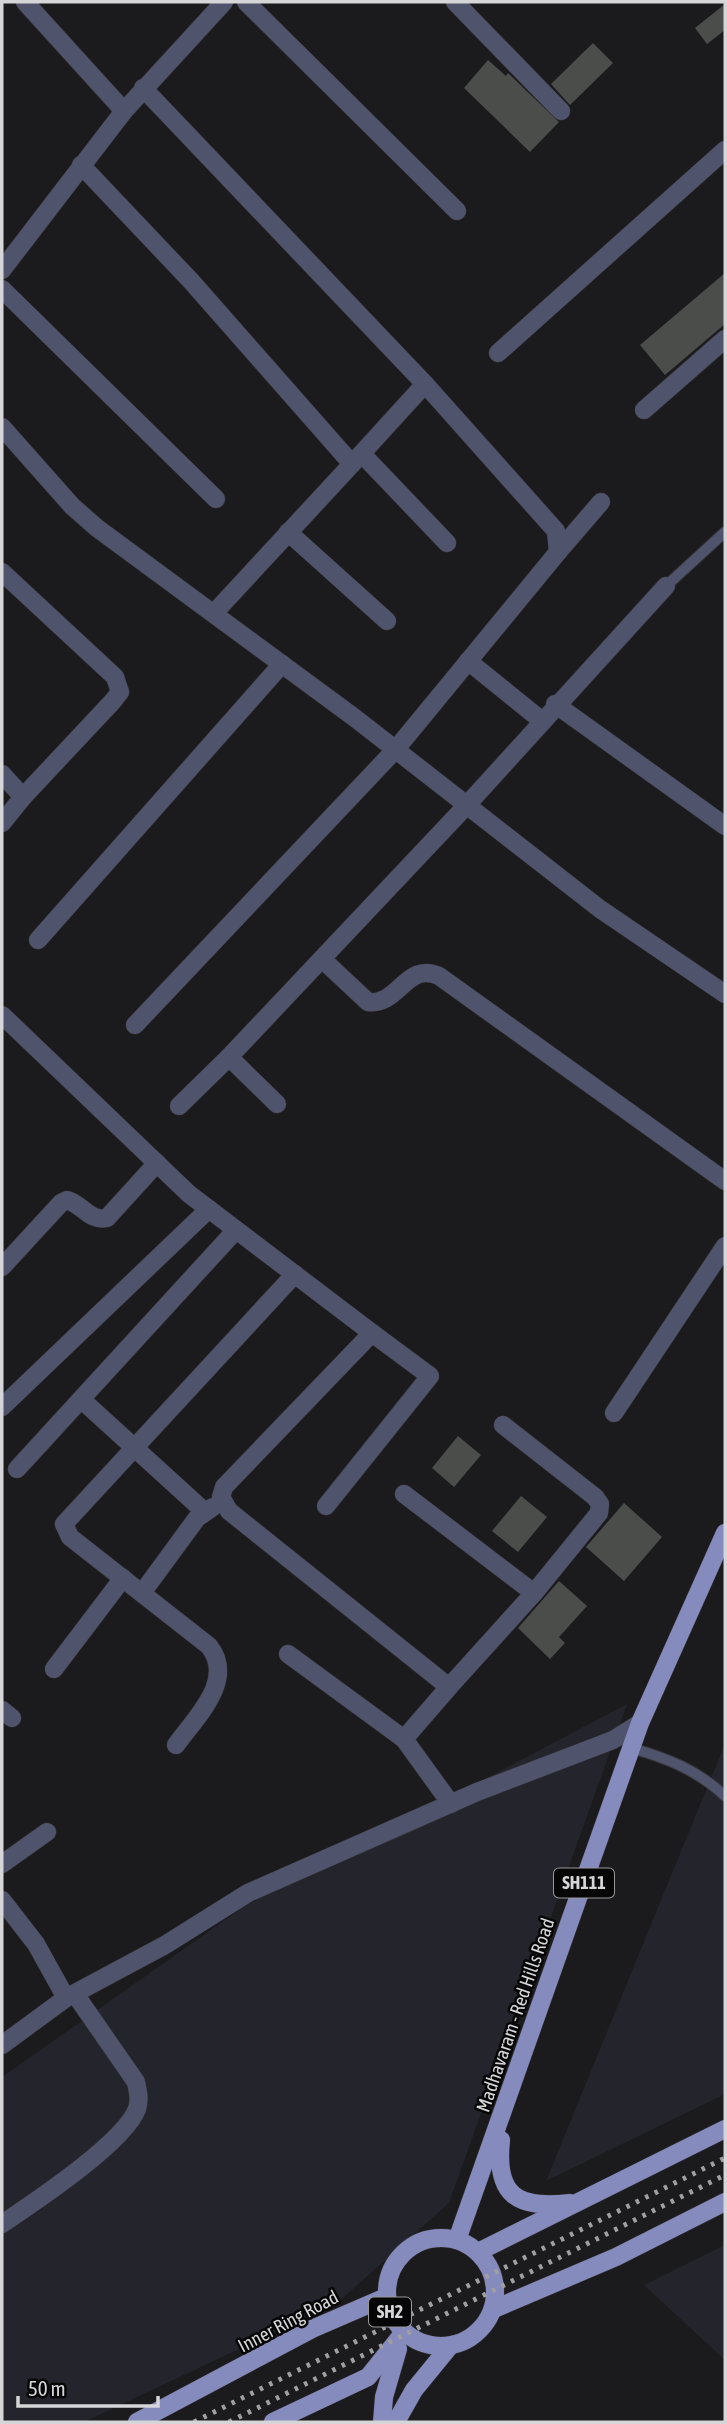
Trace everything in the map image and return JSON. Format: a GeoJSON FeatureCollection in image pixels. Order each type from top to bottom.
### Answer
{"type":"FeatureCollection","features":[{"type":"Feature","properties":{"kind":"main road","name":"Madhavaram - Red Hills Road"},"geometry":{"type":"LineString","coordinates":[[457,2240],[640,1723],[725,1533]]}},
{"type":"Feature","properties":{"kind":"main road"},"geometry":{"type":"LineString","coordinates":[[504,2112],[498,2164],[505,2186],[520,2199],[538,2206],[584,2201]]}},
{"type":"Feature","properties":{"kind":"main road"},"geometry":{"type":"LineString","coordinates":[[478,2252],[725,2129]]}},
{"type":"Feature","properties":{"kind":"main road"},"geometry":{"type":"LineString","coordinates":[[494,2309],[616,2257],[725,2202]]}},
{"type":"Feature","properties":{"kind":"main road","name":"SH2"},"geometry":{"type":"LineString","coordinates":[[450,2346],[426,2344],[404,2332],[390,2312],[386,2297],[394,2265],[410,2247],[433,2238],[457,2240]]}},
{"type":"Feature","properties":{"kind":"main road"},"geometry":{"type":"LineString","coordinates":[[396,2422],[414,2390],[450,2346],[462,2343],[482,2330],[494,2309],[496,2296],[492,2272],[478,2252],[457,2240]]}},
{"type":"Feature","properties":{"kind":"main road","name":"Inner Ring Road"},"geometry":{"type":"LineString","coordinates":[[136,2422],[312,2329],[386,2297]]}},
{"type":"Feature","properties":{"kind":"main road"},"geometry":{"type":"LineString","coordinates":[[382,2422],[388,2384],[404,2332]]}},
{"type":"Feature","properties":{"kind":"main road","name":"SH2"},"geometry":{"type":"LineString","coordinates":[[273,2422],[368,2377],[404,2332]]}},
{"type":"Feature","properties":{"kind":"street"},"geometry":{"type":"LineString","coordinates":[[25,2],[124,111]]}},
{"type":"Feature","properties":{"kind":"street"},"geometry":{"type":"LineString","coordinates":[[2,270],[143,88],[224,2]]}},
{"type":"Feature","properties":{"kind":"street"},"geometry":{"type":"LineString","coordinates":[[246,2],[457,211]]}},
{"type":"Feature","properties":{"kind":"street"},"geometry":{"type":"LineString","coordinates":[[455,2],[562,110]]}},
{"type":"Feature","properties":{"kind":"street"},"geometry":{"type":"LineString","coordinates":[[143,88],[425,384],[556,531],[558,552]]}},
{"type":"Feature","properties":{"kind":"street"},"geometry":{"type":"LineString","coordinates":[[498,352],[725,150]]}},
{"type":"Feature","properties":{"kind":"street"},"geometry":{"type":"LineString","coordinates":[[81,166],[357,459],[447,543]]}},
{"type":"Feature","properties":{"kind":"street"},"geometry":{"type":"LineString","coordinates":[[2,289],[216,499]]}},
{"type":"Feature","properties":{"kind":"street"},"geometry":{"type":"LineString","coordinates":[[644,410],[725,339]]}},
{"type":"Feature","properties":{"kind":"street"},"geometry":{"type":"LineString","coordinates":[[215,612],[425,384]]}},
{"type":"Feature","properties":{"kind":"street"},"geometry":{"type":"LineString","coordinates":[[2,427],[72,506],[97,528],[215,612],[396,749],[600,909],[725,994]]}},
{"type":"Feature","properties":{"kind":"street"},"geometry":{"type":"LineString","coordinates":[[135,1025],[396,749],[601,502]]}},
{"type":"Feature","properties":{"kind":"street"},"geometry":{"type":"LineString","coordinates":[[288,532],[387,621]]}},
{"type":"Feature","properties":{"kind":"street"},"geometry":{"type":"LineString","coordinates":[[2,572],[115,677],[120,692],[2,823]]}},
{"type":"Feature","properties":{"kind":"street"},"geometry":{"type":"LineString","coordinates":[[179,1106],[229,1057],[466,806],[555,704],[666,586]]}},
{"type":"Feature","properties":{"kind":"street"},"geometry":{"type":"LineString","coordinates":[[468,661],[541,720]]}},
{"type":"Feature","properties":{"kind":"street"},"geometry":{"type":"LineString","coordinates":[[38,940],[282,664]]}},
{"type":"Feature","properties":{"kind":"street"},"geometry":{"type":"LineString","coordinates":[[555,704],[725,826]]}},
{"type":"Feature","properties":{"kind":"street"},"geometry":{"type":"LineString","coordinates":[[2,774],[23,797]]}},
{"type":"Feature","properties":{"kind":"street"},"geometry":{"type":"LineString","coordinates":[[322,959],[368,1002],[381,1002],[415,973],[430,972],[439,976],[725,1181]]}},
{"type":"Feature","properties":{"kind":"street"},"geometry":{"type":"LineString","coordinates":[[2,1015],[209,1209],[430,1376],[326,1506]]}},
{"type":"Feature","properties":{"kind":"street"},"geometry":{"type":"LineString","coordinates":[[229,1057],[277,1104]]}},
{"type":"Feature","properties":{"kind":"street"},"geometry":{"type":"LineString","coordinates":[[2,1267],[61,1203],[67,1200],[74,1202],[94,1218],[107,1218],[157,1163]]}},
{"type":"Feature","properties":{"kind":"street"},"geometry":{"type":"LineString","coordinates":[[2,1407],[209,1209]]}},
{"type":"Feature","properties":{"kind":"street"},"geometry":{"type":"LineString","coordinates":[[17,1469],[236,1230]]}},
{"type":"Feature","properties":{"kind":"street"},"geometry":{"type":"LineString","coordinates":[[614,1413],[725,1246]]}},
{"type":"Feature","properties":{"kind":"street"},"geometry":{"type":"LineString","coordinates":[[176,1745],[214,1690],[219,1668],[217,1656],[209,1646],[70,1537],[64,1524],[295,1274]]}},
{"type":"Feature","properties":{"kind":"street"},"geometry":{"type":"LineString","coordinates":[[223,1505],[224,1487],[372,1333]]}},
{"type":"Feature","properties":{"kind":"street"},"geometry":{"type":"LineString","coordinates":[[82,1400],[205,1512]]}},
{"type":"Feature","properties":{"kind":"street"},"geometry":{"type":"LineString","coordinates":[[404,1739],[534,1593],[592,1523],[600,1504],[595,1497],[502,1425]]}},
{"type":"Feature","properties":{"kind":"street"},"geometry":{"type":"LineString","coordinates":[[404,1494],[534,1593]]}},
{"type":"Feature","properties":{"kind":"street"},"geometry":{"type":"LineString","coordinates":[[142,1593],[197,1518],[223,1505]]}},
{"type":"Feature","properties":{"kind":"street"},"geometry":{"type":"LineString","coordinates":[[223,1505],[449,1687]]}},
{"type":"Feature","properties":{"kind":"street"},"geometry":{"type":"LineString","coordinates":[[54,1670],[124,1578]]}},
{"type":"Feature","properties":{"kind":"street"},"geometry":{"type":"LineString","coordinates":[[288,1654],[404,1739],[451,1804]]}},
{"type":"Feature","properties":{"kind":"street"},"geometry":{"type":"LineString","coordinates":[[2,2045],[71,1996],[165,1945],[248,1893],[451,1804],[614,1740],[640,1723]]}},
{"type":"Feature","properties":{"kind":"street"},"geometry":{"type":"LineString","coordinates":[[2,1864],[47,1832]]}},
{"type":"Feature","properties":{"kind":"street"},"geometry":{"type":"LineString","coordinates":[[2,1900],[136,2082],[139,2097],[136,2110],[127,2125],[62,2184],[2,2224]]}},
{"type":"Feature","properties":{"kind":"lane"},"geometry":{"type":"LineString","coordinates":[[666,586],[725,532]]}},
{"type":"Feature","properties":{"kind":"lane"},"geometry":{"type":"LineString","coordinates":[[631,1748],[672,1759],[710,1782],[725,1796]]}},
{"type":"Feature","properties":{"kind":"shaded area"},"geometry":{"type":"Polygon","coordinates":[[[627,1704],[449,2203],[337,2303],[84,2422],[2,2422],[2,2077],[245,1906],[627,1704]]]}},
{"type":"Feature","properties":{"kind":"shaded area"},"geometry":{"type":"Polygon","coordinates":[[[725,1744],[725,2094],[546,2181],[725,1744]]]}},
{"type":"Feature","properties":{"kind":"shaded area"},"geometry":{"type":"Polygon","coordinates":[[[725,2245],[725,2360],[644,2285],[725,2245]]]}},
{"type":"Feature","properties":{"kind":"building"},"geometry":{"type":"Polygon","coordinates":[[[725,4],[725,30],[707,44],[695,28],[725,4]]]}},
{"type":"Feature","properties":{"kind":"building"},"geometry":{"type":"Polygon","coordinates":[[[593,43],[613,63],[570,105],[551,84],[593,43]]]}},
{"type":"Feature","properties":{"kind":"building"},"geometry":{"type":"Polygon","coordinates":[[[488,60],[506,76],[508,73],[559,122],[530,152],[464,88],[488,60]]]}},
{"type":"Feature","properties":{"kind":"building"},"geometry":{"type":"Polygon","coordinates":[[[725,273],[725,324],[665,375],[640,345],[725,273]]]}},
{"type":"Feature","properties":{"kind":"building"},"geometry":{"type":"Polygon","coordinates":[[[458,1436],[481,1455],[454,1487],[432,1468],[458,1436]]]}},
{"type":"Feature","properties":{"kind":"building"},"geometry":{"type":"Polygon","coordinates":[[[521,1496],[547,1517],[518,1552],[492,1531],[521,1496]]]}},
{"type":"Feature","properties":{"kind":"building"},"geometry":{"type":"Polygon","coordinates":[[[624,1503],[662,1537],[624,1581],[586,1547],[624,1503]]]}},
{"type":"Feature","properties":{"kind":"building"},"geometry":{"type":"Polygon","coordinates":[[[559,1581],[587,1606],[559,1637],[565,1643],[550,1659],[518,1628],[559,1581]]]}},
{"type":"Feature","properties":{"kind":"railway"},"geometry":{"type":"LineString","coordinates":[[194,2422],[725,2158]]}},
{"type":"Feature","properties":{"kind":"railway"},"geometry":{"type":"LineString","coordinates":[[229,2422],[725,2175]]}}]}
